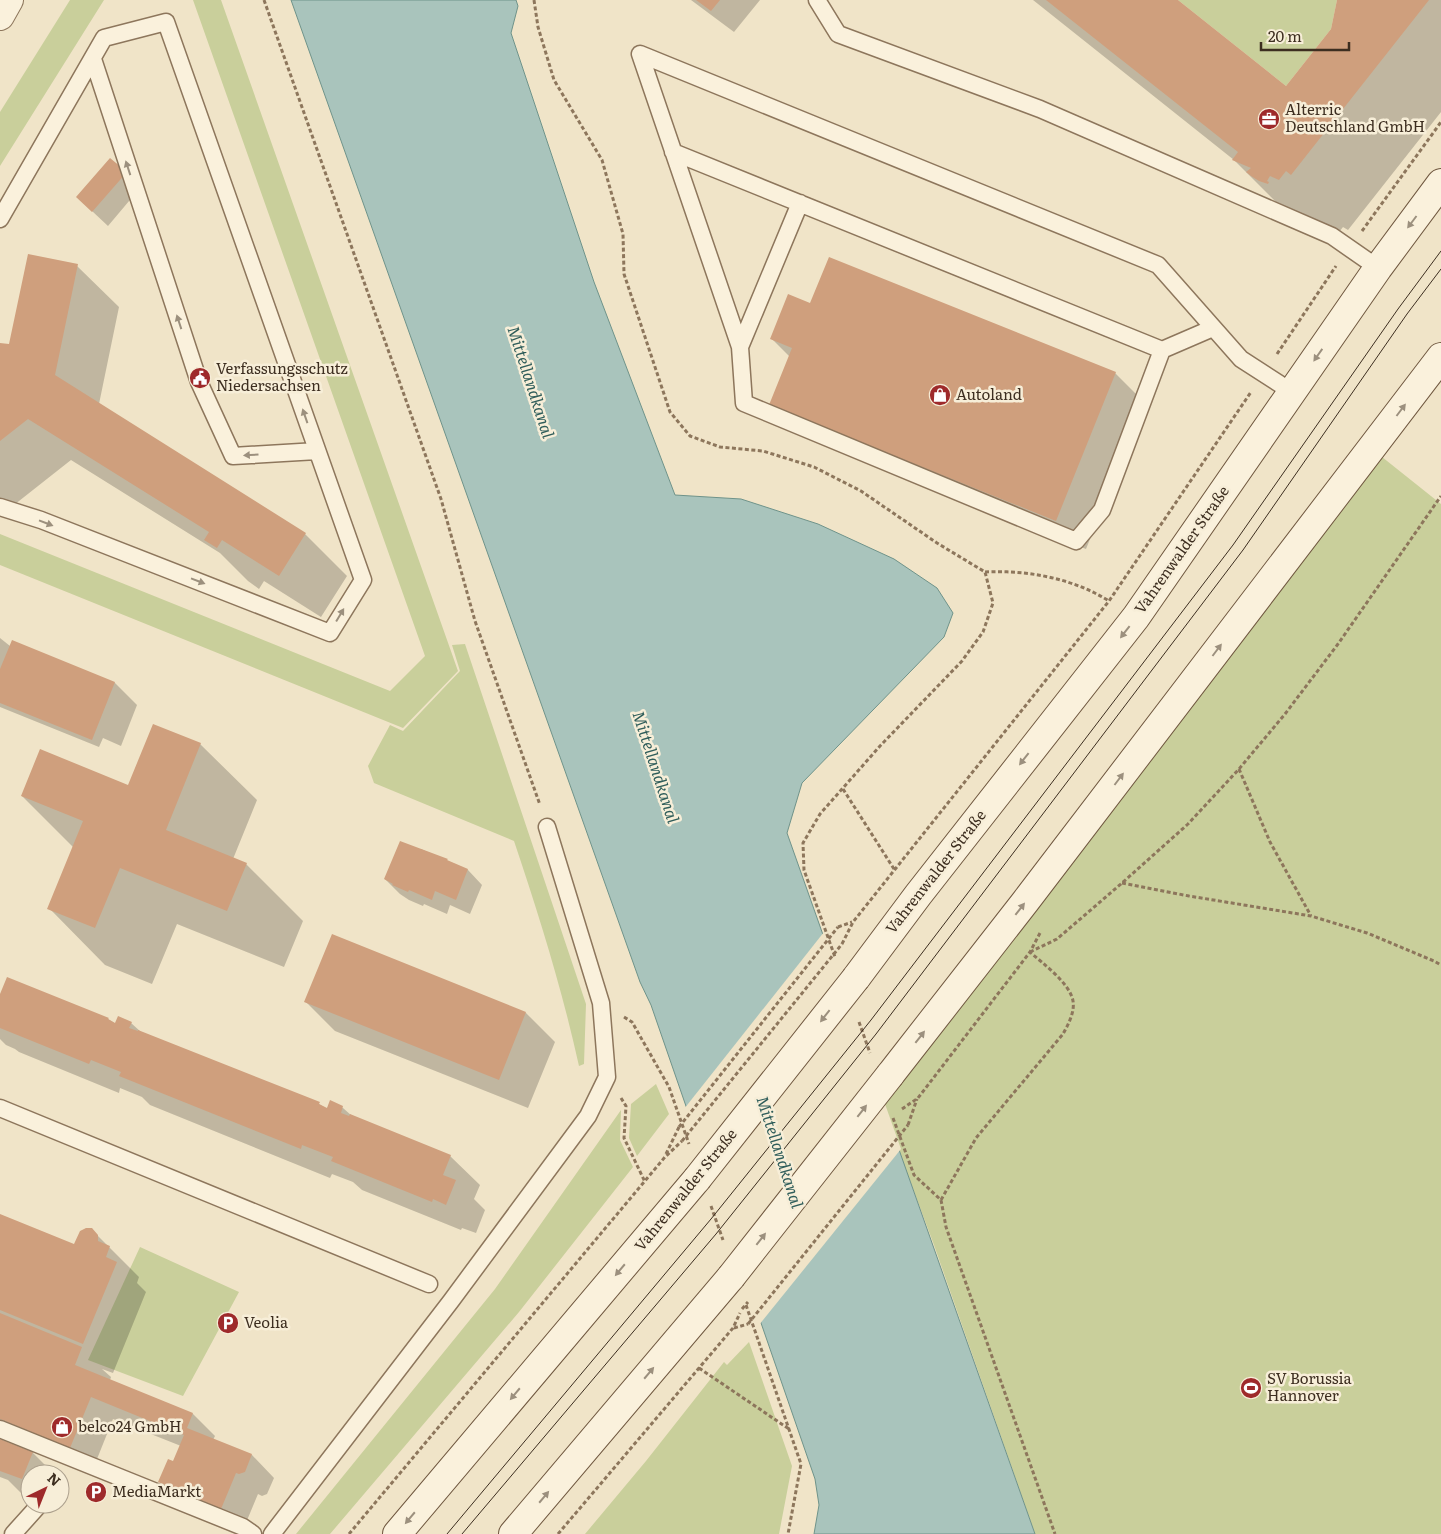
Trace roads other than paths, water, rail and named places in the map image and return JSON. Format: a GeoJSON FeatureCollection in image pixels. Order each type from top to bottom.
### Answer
{"type":"FeatureCollection","features":[{"type":"Feature","properties":{"kind":"main road"},"geometry":{"type":"LineString","coordinates":[[0,16],[10,0]]}},
{"type":"Feature","properties":{"kind":"main road","name":"Vahrenwalder Straße"},"geometry":{"type":"LineString","coordinates":[[397,1534],[697,1179],[856,978],[918,895],[1136,617],[1378,268],[1441,183]]}},
{"type":"Feature","properties":{"kind":"main road"},"geometry":{"type":"LineString","coordinates":[[512,1534],[737,1287],[890,1075],[1031,894],[1441,356]]}},
{"type":"Feature","properties":{"kind":"lane"},"geometry":{"type":"LineString","coordinates":[[817,0],[838,34],[1040,109],[1332,236],[1378,268]]}},
{"type":"Feature","properties":{"kind":"lane"},"geometry":{"type":"LineString","coordinates":[[0,219],[104,38],[166,22],[363,580],[330,633],[41,520],[0,507]]}},
{"type":"Feature","properties":{"kind":"lane"},"geometry":{"type":"LineString","coordinates":[[1162,350],[1102,510],[1076,541],[744,403],[740,346],[640,54],[1158,265],[1241,359],[1292,392]]}},
{"type":"Feature","properties":{"kind":"lane"},"geometry":{"type":"LineString","coordinates":[[93,59],[199,382],[233,456],[317,450]]}},
{"type":"Feature","properties":{"kind":"lane"},"geometry":{"type":"LineString","coordinates":[[673,152],[1162,350],[1214,328]]}},
{"type":"Feature","properties":{"kind":"lane"},"geometry":{"type":"LineString","coordinates":[[740,346],[800,203]]}},
{"type":"Feature","properties":{"kind":"lane"},"geometry":{"type":"LineString","coordinates":[[272,1534],[446,1308],[583,1123],[608,1077],[601,1003],[547,827]]}},
{"type":"Feature","properties":{"kind":"lane"},"geometry":{"type":"LineString","coordinates":[[0,1108],[429,1284]]}},
{"type":"Feature","properties":{"kind":"lane"},"geometry":{"type":"LineString","coordinates":[[0,1429],[243,1527],[253,1534]]}},
{"type":"Feature","properties":{"kind":"lane"},"geometry":{"type":"LineString","coordinates":[[13,1534],[31,1514]]}},
{"type":"Feature","properties":{"kind":"water","name":"Mittellandkanal"},"geometry":{"type":"Polygon","coordinates":[[[291,0],[516,0],[518,6],[511,33],[594,282],[675,495],[741,499],[818,524],[894,559],[937,588],[953,613],[944,637],[802,783],[787,833],[1035,1534],[814,1534],[819,1505],[815,1479],[651,1005],[640,982],[291,0]]]}},
{"type":"Feature","properties":{"kind":"tram line"},"geometry":{"type":"LineString","coordinates":[[447,1534],[711,1219],[871,1020],[1233,545],[1398,309],[1441,251]]}},
{"type":"Feature","properties":{"kind":"tram line"},"geometry":{"type":"LineString","coordinates":[[462,1534],[716,1234],[876,1034],[1243,550],[1407,314],[1441,269]]}},
{"type":"Feature","properties":{"kind":"place","name":"Alterric Deutschland GmbH"},"geometry":{"type":"Point","coordinates":[1269,119]}},
{"type":"Feature","properties":{"kind":"place","name":"Verfassungsschutz Niedersachsen"},"geometry":{"type":"Point","coordinates":[200,378]}},
{"type":"Feature","properties":{"kind":"place","name":"Autoland"},"geometry":{"type":"Point","coordinates":[940,395]}},
{"type":"Feature","properties":{"kind":"place","name":"Veolia"},"geometry":{"type":"Point","coordinates":[228,1323]}},
{"type":"Feature","properties":{"kind":"place","name":"SV Borussia Hannover"},"geometry":{"type":"Point","coordinates":[1251,1388]}},
{"type":"Feature","properties":{"kind":"place","name":"belco24 GmbH"},"geometry":{"type":"Point","coordinates":[62,1427]}},
{"type":"Feature","properties":{"kind":"place","name":"MediaMarkt"},"geometry":{"type":"Point","coordinates":[96,1492]}}]}
